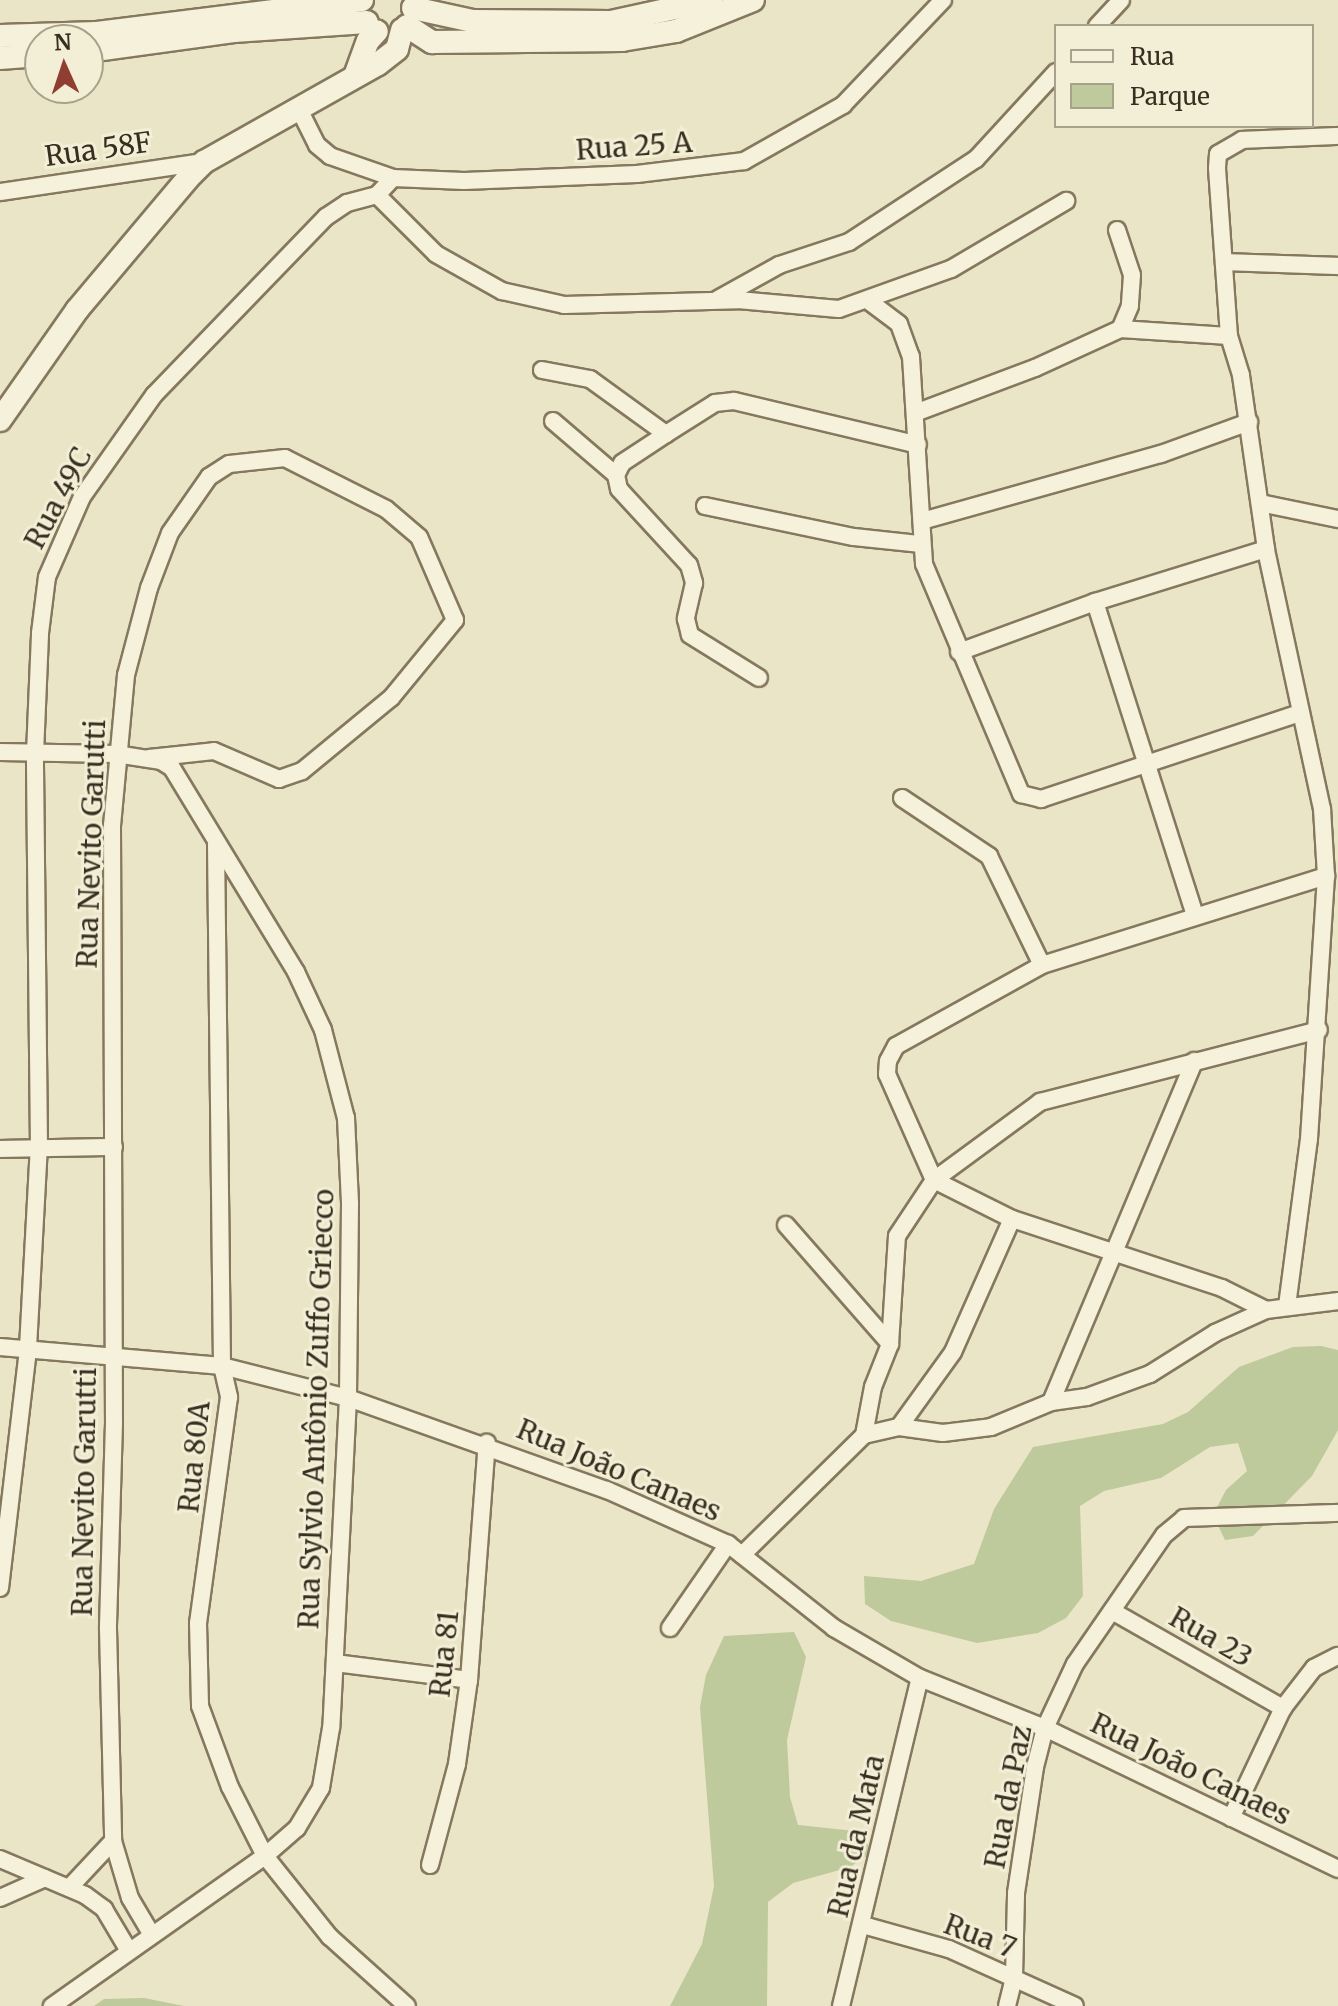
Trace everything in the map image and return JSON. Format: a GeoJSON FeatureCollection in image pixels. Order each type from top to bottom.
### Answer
{"type":"FeatureCollection","features":[{"type":"Feature","properties":{"kind":"street"},"geometry":{"type":"LineString","coordinates":[[0,36],[97,33],[218,18],[368,13],[473,21],[611,22],[712,0]]}},
{"type":"Feature","properties":{"kind":"street"},"geometry":{"type":"LineString","coordinates":[[408,16],[432,42],[622,40],[676,31],[753,0]]}},
{"type":"Feature","properties":{"kind":"street","name":"Rua 25 A"},"geometry":{"type":"LineString","coordinates":[[299,109],[317,145],[330,156],[393,178],[464,181],[621,175],[744,161],[843,105],[943,0]]}},
{"type":"Feature","properties":{"kind":"street"},"geometry":{"type":"LineString","coordinates":[[1099,24],[1121,0]]}},
{"type":"Feature","properties":{"kind":"street"},"geometry":{"type":"LineString","coordinates":[[104,49],[368,13]]}},
{"type":"Feature","properties":{"kind":"street"},"geometry":{"type":"LineString","coordinates":[[355,76],[368,41],[368,13]]}},
{"type":"Feature","properties":{"kind":"street"},"geometry":{"type":"LineString","coordinates":[[0,420],[77,310],[204,162],[397,49],[408,16]]}},
{"type":"Feature","properties":{"kind":"street"},"geometry":{"type":"LineString","coordinates":[[0,58],[24,56]]}},
{"type":"Feature","properties":{"kind":"street"},"geometry":{"type":"LineString","coordinates":[[715,301],[779,265],[849,242],[976,159],[1054,74]]}},
{"type":"Feature","properties":{"kind":"street"},"geometry":{"type":"LineString","coordinates":[[1287,1306],[1319,1030],[1326,876],[1322,809],[1266,549],[1249,422],[1229,336],[1218,154],[1242,140],[1338,136]]}},
{"type":"Feature","properties":{"kind":"street","name":"Rua 58F"},"geometry":{"type":"LineString","coordinates":[[0,192],[204,162]]}},
{"type":"Feature","properties":{"kind":"street","name":"Rua 49C"},"geometry":{"type":"LineString","coordinates":[[0,1588],[28,1348],[39,1147],[35,754],[47,577],[82,497],[154,395],[326,217],[347,203],[377,195],[393,178]]}},
{"type":"Feature","properties":{"kind":"street"},"geometry":{"type":"LineString","coordinates":[[377,195],[436,254],[502,291],[564,305],[715,301],[839,309],[870,302],[951,269],[1066,201]]}},
{"type":"Feature","properties":{"kind":"street"},"geometry":{"type":"LineString","coordinates":[[1117,230],[1132,275],[1130,306],[1120,329]]}},
{"type":"Feature","properties":{"kind":"street"},"geometry":{"type":"LineString","coordinates":[[1224,262],[1338,266]]}},
{"type":"Feature","properties":{"kind":"street"},"geometry":{"type":"LineString","coordinates":[[870,302],[899,324],[911,357],[922,521],[919,544],[937,605],[1021,794],[1041,799],[1300,713]]}},
{"type":"Feature","properties":{"kind":"street"},"geometry":{"type":"LineString","coordinates":[[915,413],[1035,368],[1120,329],[1229,336]]}},
{"type":"Feature","properties":{"kind":"street"},"geometry":{"type":"LineString","coordinates":[[542,370],[590,379],[666,434]]}},
{"type":"Feature","properties":{"kind":"street"},"geometry":{"type":"LineString","coordinates":[[616,475],[622,463],[715,403],[734,401],[918,445]]}},
{"type":"Feature","properties":{"kind":"street"},"geometry":{"type":"LineString","coordinates":[[553,421],[616,475],[619,489],[693,575],[686,619],[690,635],[759,678]]}},
{"type":"Feature","properties":{"kind":"street"},"geometry":{"type":"LineString","coordinates":[[922,521],[1161,454],[1249,422]]}},
{"type":"Feature","properties":{"kind":"street","name":"Rua Nevito Garutti"},"geometry":{"type":"LineString","coordinates":[[149,758],[214,751],[264,775],[292,776],[391,698],[455,620],[419,537],[386,509],[285,458],[229,464],[209,477],[170,533],[149,588],[126,675],[116,754],[112,840],[114,1147],[108,1629],[113,1841],[122,1879],[152,1935]]}},
{"type":"Feature","properties":{"kind":"street"},"geometry":{"type":"LineString","coordinates":[[1260,503],[1338,519]]}},
{"type":"Feature","properties":{"kind":"street"},"geometry":{"type":"LineString","coordinates":[[705,506],[854,537],[919,544]]}},
{"type":"Feature","properties":{"kind":"street"},"geometry":{"type":"LineString","coordinates":[[959,652],[1095,602],[1266,549]]}},
{"type":"Feature","properties":{"kind":"street"},"geometry":{"type":"LineString","coordinates":[[1095,602],[1149,763],[1195,916]]}},
{"type":"Feature","properties":{"kind":"street","name":"Rua Sylvio Antônio Zuffo Griecco"},"geometry":{"type":"LineString","coordinates":[[0,752],[116,754],[149,758],[172,768],[296,972],[338,1075],[350,1204],[348,1398],[335,1663],[329,1765],[321,1788],[297,1828],[265,1856],[52,2006]]}},
{"type":"Feature","properties":{"kind":"street"},"geometry":{"type":"LineString","coordinates":[[902,798],[989,856],[1042,965]]}},
{"type":"Feature","properties":{"kind":"street","name":"Rua 80A"},"geometry":{"type":"LineString","coordinates":[[216,842],[222,1366],[229,1397],[195,1672],[200,1706],[230,1787],[265,1856],[330,1937],[407,2006]]}},
{"type":"Feature","properties":{"kind":"street"},"geometry":{"type":"LineString","coordinates":[[1266,1310],[1222,1288],[1012,1219],[934,1180],[887,1074],[890,1054],[981,996],[1042,965],[1326,876]]}},
{"type":"Feature","properties":{"kind":"street"},"geometry":{"type":"LineString","coordinates":[[864,1435],[873,1387],[890,1344],[897,1236],[934,1180],[1040,1102],[1319,1030]]}},
{"type":"Feature","properties":{"kind":"street"},"geometry":{"type":"LineString","coordinates":[[1051,1402],[1194,1061]]}},
{"type":"Feature","properties":{"kind":"street"},"geometry":{"type":"LineString","coordinates":[[0,1149],[114,1147]]}},
{"type":"Feature","properties":{"kind":"street"},"geometry":{"type":"LineString","coordinates":[[899,1427],[953,1352],[1012,1219]]}},
{"type":"Feature","properties":{"kind":"street"},"geometry":{"type":"LineString","coordinates":[[786,1225],[890,1344]]}},
{"type":"Feature","properties":{"kind":"street"},"geometry":{"type":"LineString","coordinates":[[742,1555],[864,1435],[899,1427],[968,1432],[1051,1402],[1087,1397],[1150,1374],[1215,1333],[1266,1310],[1338,1301]]}},
{"type":"Feature","properties":{"kind":"street","name":"Rua João Canaes"},"geometry":{"type":"LineString","coordinates":[[0,1347],[112,1353],[222,1366],[348,1398],[487,1443],[678,1518],[728,1544],[834,1628],[920,1678],[1045,1728],[1338,1869]]}},
{"type":"Feature","properties":{"kind":"street","name":"Rua 81"},"geometry":{"type":"LineString","coordinates":[[430,1865],[457,1764],[469,1680],[487,1443]]}},
{"type":"Feature","properties":{"kind":"street","name":"Rua da Paz"},"geometry":{"type":"LineString","coordinates":[[1007,2006],[1014,1977],[1016,1893],[1045,1728],[1075,1664],[1164,1535],[1184,1518],[1338,1513]]}},
{"type":"Feature","properties":{"kind":"street"},"geometry":{"type":"LineString","coordinates":[[670,1628],[728,1544]]}},
{"type":"Feature","properties":{"kind":"street","name":"Rua 23"},"geometry":{"type":"LineString","coordinates":[[1112,1611],[1283,1708]]}},
{"type":"Feature","properties":{"kind":"street"},"geometry":{"type":"LineString","coordinates":[[1231,1818],[1283,1708],[1314,1668],[1338,1656]]}},
{"type":"Feature","properties":{"kind":"street"},"geometry":{"type":"LineString","coordinates":[[335,1663],[469,1680]]}},
{"type":"Feature","properties":{"kind":"street","name":"Rua da Mata"},"geometry":{"type":"LineString","coordinates":[[841,2006],[863,1925],[920,1678]]}},
{"type":"Feature","properties":{"kind":"street"},"geometry":{"type":"LineString","coordinates":[[69,1888],[113,1841]]}},
{"type":"Feature","properties":{"kind":"street"},"geometry":{"type":"LineString","coordinates":[[0,1859],[69,1888],[104,1909],[129,1951]]}},
{"type":"Feature","properties":{"kind":"street"},"geometry":{"type":"LineString","coordinates":[[0,1898],[45,1878]]}},
{"type":"Feature","properties":{"kind":"street","name":"Rua 7"},"geometry":{"type":"LineString","coordinates":[[863,1925],[949,1949],[1075,2006]]}},
{"type":"Feature","properties":{"kind":"green space"},"geometry":{"type":"Polygon","coordinates":[[[1321,1346],[1338,1350],[1338,1430],[1312,1476],[1253,1536],[1225,1540],[1213,1515],[1226,1490],[1247,1471],[1238,1443],[1210,1447],[1161,1478],[1104,1491],[1080,1506],[1083,1596],[1066,1618],[1038,1633],[977,1643],[891,1621],[865,1604],[864,1576],[921,1581],[974,1564],[994,1509],[1033,1447],[1163,1424],[1188,1412],[1239,1367],[1293,1347],[1321,1346]]]}},
{"type":"Feature","properties":{"kind":"green space"},"geometry":{"type":"Polygon","coordinates":[[[794,1632],[806,1657],[787,1740],[790,1797],[798,1825],[855,1831],[874,1851],[850,1867],[793,1883],[768,1902],[767,2006],[670,2006],[702,1944],[714,1886],[700,1707],[706,1675],[724,1636],[794,1632]]]}},
{"type":"Feature","properties":{"kind":"green space"},"geometry":{"type":"Polygon","coordinates":[[[144,1998],[184,2006],[94,2006],[104,1999],[144,1998]]]}}]}
